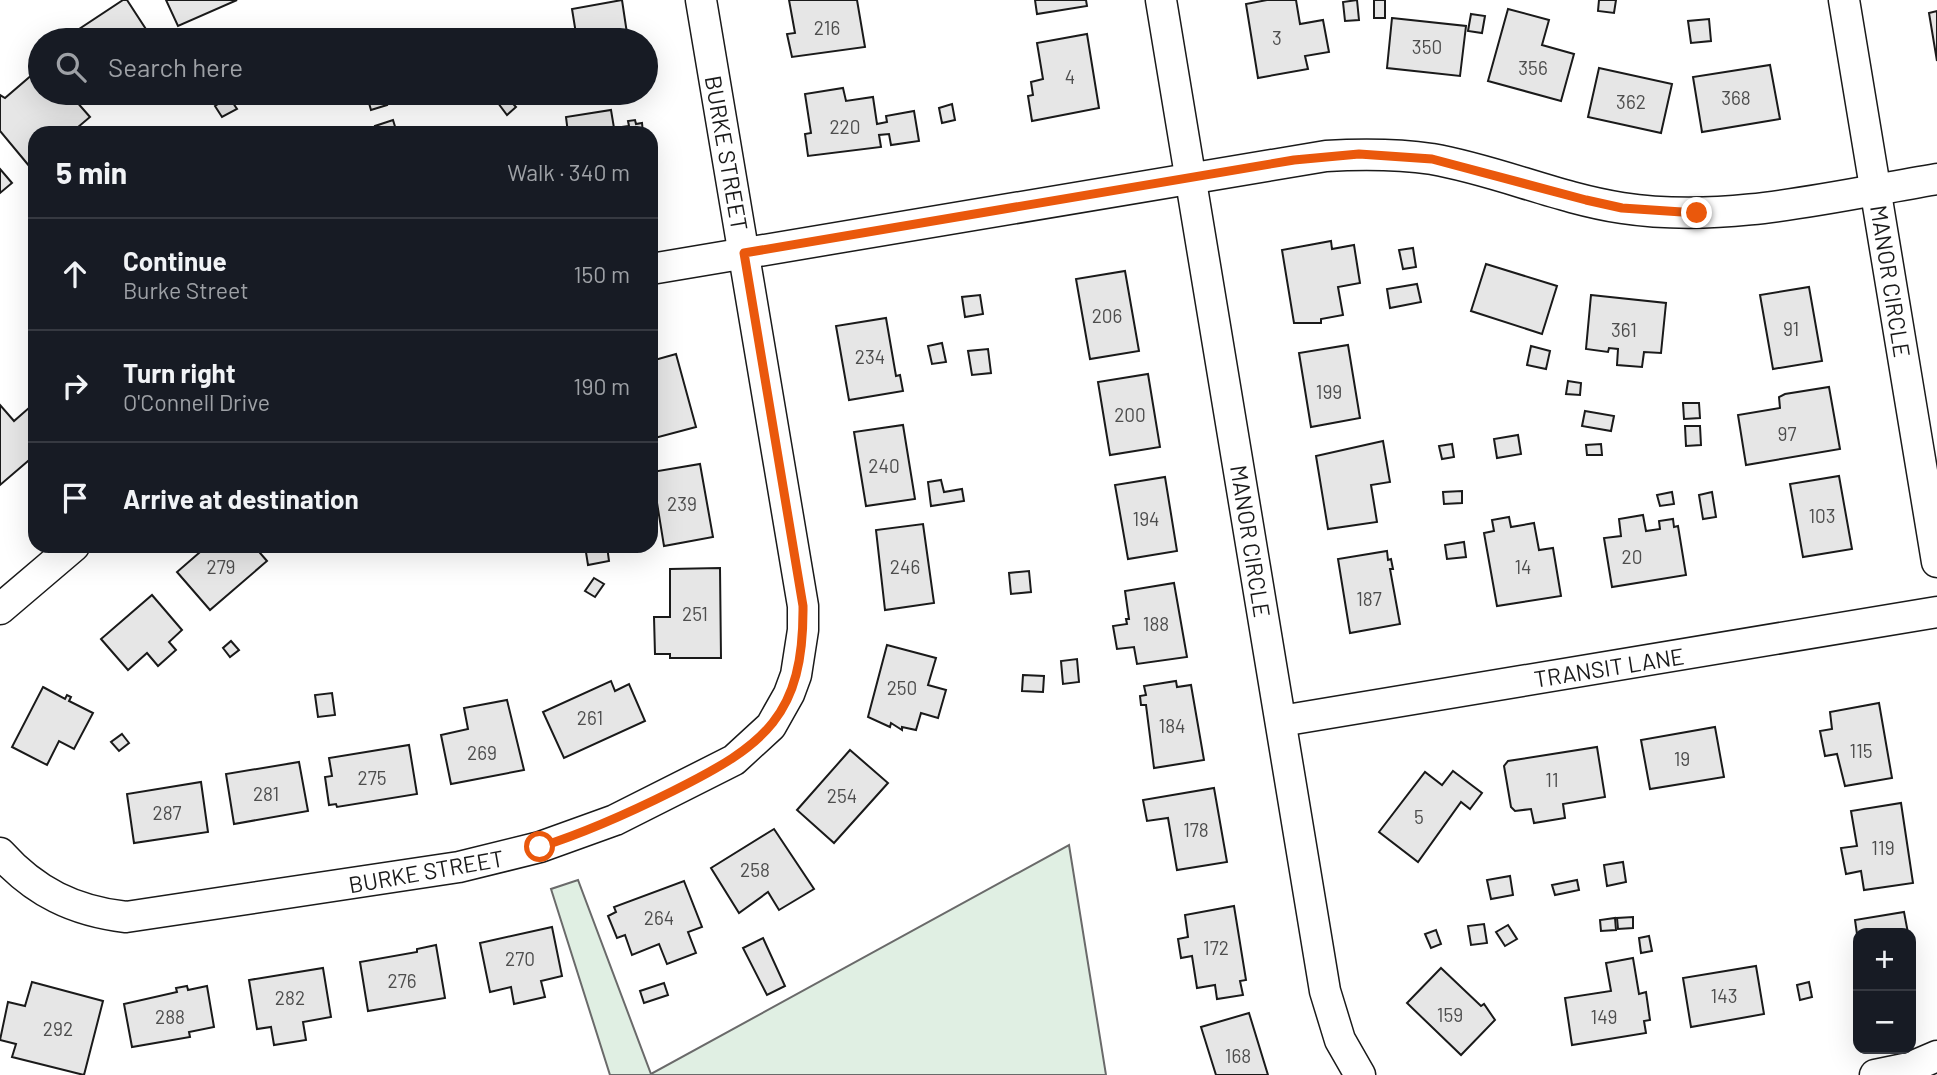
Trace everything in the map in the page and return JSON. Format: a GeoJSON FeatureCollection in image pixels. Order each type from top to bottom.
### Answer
{"type":"FeatureCollection","features":[{"type":"Feature","properties":{"kind":"street","name":"BURKE STREET"},"geometry":{"type":"LineString","coordinates":[[0,853],[34,886],[56,899],[103,915],[149,916],[459,867],[527,851],[615,820],[734,760],[754,745],[771,726],[789,694],[800,654],[803,606],[701,0]]}},
{"type":"Feature","properties":{"kind":"street","name":"MANOR CIRCLE"},"geometry":{"type":"LineString","coordinates":[[1161,0],[1331,1016],[1340,1040],[1360,1075]]}},
{"type":"Feature","properties":{"kind":"street","name":"MANOR CIRCLE"},"geometry":{"type":"LineString","coordinates":[[1844,0],[1937,562]]}},
{"type":"Feature","properties":{"kind":"street"},"geometry":{"type":"LineString","coordinates":[[658,268],[1326,156],[1391,154],[1473,168],[1610,205],[1697,213],[1773,206],[1937,179]]}},
{"type":"Feature","properties":{"kind":"street"},"geometry":{"type":"LineString","coordinates":[[0,609],[66,553]]}},
{"type":"Feature","properties":{"kind":"street","name":"TRANSIT LANE"},"geometry":{"type":"LineString","coordinates":[[1281,721],[1937,612]]}},
{"type":"Feature","properties":{"kind":"street"},"geometry":{"type":"LineString","coordinates":[[1875,1075],[1909,1068],[1937,1056]]}},
{"type":"Feature","properties":{"kind":"green space"},"geometry":{"type":"Polygon","coordinates":[[[1069,845],[1106,1075],[610,1075],[551,889],[578,880],[651,1074],[1069,845]]]}},
{"type":"Feature","properties":{"kind":"building"},"geometry":{"type":"Polygon","coordinates":[[[127,0],[145,28],[81,28],[127,0]]]}},
{"type":"Feature","properties":{"kind":"building"},"geometry":{"type":"Polygon","coordinates":[[[166,0],[237,0],[178,26],[166,0]]]}},
{"type":"Feature","properties":{"kind":"building"},"geometry":{"type":"Polygon","coordinates":[[[622,0],[626,28],[575,28],[572,9],[622,0]]]}},
{"type":"Feature","properties":{"kind":"building"},"geometry":{"type":"Polygon","coordinates":[[[789,0],[857,0],[865,47],[792,57],[787,34],[795,33],[789,0]]]}},
{"type":"Feature","properties":{"kind":"building"},"geometry":{"type":"Polygon","coordinates":[[[1035,0],[1086,0],[1087,6],[1037,14],[1035,0]]]}},
{"type":"Feature","properties":{"kind":"building"},"geometry":{"type":"Polygon","coordinates":[[[1267,0],[1296,0],[1300,24],[1323,20],[1329,52],[1305,56],[1308,69],[1258,78],[1246,4],[1267,0]]]}},
{"type":"Feature","properties":{"kind":"building"},"geometry":{"type":"Polygon","coordinates":[[[1357,0],[1359,20],[1345,21],[1343,2],[1357,0]]]}},
{"type":"Feature","properties":{"kind":"building"},"geometry":{"type":"Polygon","coordinates":[[[1374,0],[1385,0],[1385,18],[1374,18],[1374,0]]]}},
{"type":"Feature","properties":{"kind":"building"},"geometry":{"type":"Polygon","coordinates":[[[1599,0],[1616,0],[1614,13],[1598,11],[1599,0]]]}},
{"type":"Feature","properties":{"kind":"building"},"geometry":{"type":"Polygon","coordinates":[[[1508,9],[1549,20],[1542,45],[1574,54],[1561,101],[1488,81],[1508,9]]]}},
{"type":"Feature","properties":{"kind":"building"},"geometry":{"type":"Polygon","coordinates":[[[1937,11],[1937,61],[1929,13],[1937,11]]]}},
{"type":"Feature","properties":{"kind":"building"},"geometry":{"type":"Polygon","coordinates":[[[1471,14],[1485,16],[1482,33],[1468,31],[1471,14]]]}},
{"type":"Feature","properties":{"kind":"building"},"geometry":{"type":"Polygon","coordinates":[[[1392,18],[1466,26],[1460,76],[1387,68],[1392,18]]]}},
{"type":"Feature","properties":{"kind":"building"},"geometry":{"type":"Polygon","coordinates":[[[1709,19],[1711,41],[1691,43],[1688,21],[1709,19]]]}},
{"type":"Feature","properties":{"kind":"building"},"geometry":{"type":"Polygon","coordinates":[[[1087,34],[1099,108],[1032,121],[1028,96],[1033,95],[1031,82],[1043,79],[1037,43],[1087,34]]]}},
{"type":"Feature","properties":{"kind":"building"},"geometry":{"type":"Polygon","coordinates":[[[1770,65],[1780,119],[1702,132],[1693,77],[1770,65]]]}},
{"type":"Feature","properties":{"kind":"building"},"geometry":{"type":"Polygon","coordinates":[[[1599,68],[1672,84],[1661,133],[1588,117],[1599,68]]]}},
{"type":"Feature","properties":{"kind":"building"},"geometry":{"type":"Polygon","coordinates":[[[28,78],[28,105],[80,105],[90,117],[79,126],[28,126],[28,165],[0,131],[0,95],[5,98],[28,78]]]}},
{"type":"Feature","properties":{"kind":"building"},"geometry":{"type":"Polygon","coordinates":[[[843,88],[846,101],[873,97],[877,124],[887,122],[886,116],[914,111],[919,141],[891,145],[889,134],[879,135],[881,147],[808,156],[805,134],[811,133],[805,94],[843,88]]]}},
{"type":"Feature","properties":{"kind":"building"},"geometry":{"type":"Polygon","coordinates":[[[952,104],[955,120],[942,123],[939,108],[952,104]]]}},
{"type":"Feature","properties":{"kind":"building"},"geometry":{"type":"Polygon","coordinates":[[[234,105],[237,109],[222,117],[215,106],[234,105]]]}},
{"type":"Feature","properties":{"kind":"building"},"geometry":{"type":"Polygon","coordinates":[[[370,105],[387,105],[371,110],[370,105]]]}},
{"type":"Feature","properties":{"kind":"building"},"geometry":{"type":"Polygon","coordinates":[[[500,105],[516,107],[507,115],[500,105]]]}},
{"type":"Feature","properties":{"kind":"building"},"geometry":{"type":"Polygon","coordinates":[[[611,110],[614,126],[567,126],[566,117],[611,110]]]}},
{"type":"Feature","properties":{"kind":"building"},"geometry":{"type":"Polygon","coordinates":[[[393,120],[395,126],[375,126],[393,120]]]}},
{"type":"Feature","properties":{"kind":"building"},"geometry":{"type":"Polygon","coordinates":[[[635,120],[636,124],[642,123],[642,126],[629,126],[628,121],[635,120]]]}},
{"type":"Feature","properties":{"kind":"building"},"geometry":{"type":"Polygon","coordinates":[[[0,169],[12,183],[0,193],[0,169]]]}},
{"type":"Feature","properties":{"kind":"building"},"geometry":{"type":"Polygon","coordinates":[[[1331,241],[1332,249],[1354,245],[1360,283],[1338,287],[1343,315],[1321,319],[1321,323],[1294,323],[1282,250],[1331,241]]]}},
{"type":"Feature","properties":{"kind":"building"},"geometry":{"type":"Polygon","coordinates":[[[1413,248],[1416,267],[1403,269],[1399,250],[1413,248]]]}},
{"type":"Feature","properties":{"kind":"building"},"geometry":{"type":"Polygon","coordinates":[[[1486,264],[1557,286],[1542,334],[1471,311],[1486,264]]]}},
{"type":"Feature","properties":{"kind":"building"},"geometry":{"type":"Polygon","coordinates":[[[1125,271],[1139,351],[1090,359],[1076,279],[1125,271]]]}},
{"type":"Feature","properties":{"kind":"building"},"geometry":{"type":"Polygon","coordinates":[[[1417,284],[1421,302],[1390,308],[1387,289],[1417,284]]]}},
{"type":"Feature","properties":{"kind":"building"},"geometry":{"type":"Polygon","coordinates":[[[1809,287],[1822,361],[1773,369],[1760,295],[1809,287]]]}},
{"type":"Feature","properties":{"kind":"building"},"geometry":{"type":"Polygon","coordinates":[[[980,295],[983,314],[965,317],[962,297],[980,295]]]}},
{"type":"Feature","properties":{"kind":"building"},"geometry":{"type":"Polygon","coordinates":[[[1591,295],[1666,303],[1661,353],[1644,352],[1642,367],[1617,365],[1618,349],[1609,348],[1608,352],[1586,349],[1591,295]]]}},
{"type":"Feature","properties":{"kind":"building"},"geometry":{"type":"Polygon","coordinates":[[[886,318],[896,376],[900,375],[903,391],[849,400],[836,326],[886,318]]]}},
{"type":"Feature","properties":{"kind":"building"},"geometry":{"type":"Polygon","coordinates":[[[942,343],[946,362],[932,364],[928,346],[942,343]]]}},
{"type":"Feature","properties":{"kind":"building"},"geometry":{"type":"Polygon","coordinates":[[[1348,345],[1360,418],[1311,427],[1299,353],[1348,345]]]}},
{"type":"Feature","properties":{"kind":"building"},"geometry":{"type":"Polygon","coordinates":[[[1531,346],[1550,351],[1546,369],[1527,365],[1531,346]]]}},
{"type":"Feature","properties":{"kind":"building"},"geometry":{"type":"Polygon","coordinates":[[[988,349],[991,373],[972,375],[968,351],[988,349]]]}},
{"type":"Feature","properties":{"kind":"building"},"geometry":{"type":"Polygon","coordinates":[[[676,354],[696,427],[658,437],[658,359],[676,354]]]}},
{"type":"Feature","properties":{"kind":"building"},"geometry":{"type":"Polygon","coordinates":[[[1148,374],[1160,447],[1110,455],[1098,382],[1148,374]]]}},
{"type":"Feature","properties":{"kind":"building"},"geometry":{"type":"Polygon","coordinates":[[[1568,381],[1581,383],[1580,395],[1566,394],[1568,381]]]}},
{"type":"Feature","properties":{"kind":"building"},"geometry":{"type":"Polygon","coordinates":[[[1829,387],[1840,449],[1746,465],[1738,415],[1780,408],[1779,397],[1785,394],[1829,387]]]}},
{"type":"Feature","properties":{"kind":"building"},"geometry":{"type":"Polygon","coordinates":[[[1683,403],[1699,403],[1700,418],[1684,419],[1683,403]]]}},
{"type":"Feature","properties":{"kind":"building"},"geometry":{"type":"Polygon","coordinates":[[[0,405],[14,421],[28,409],[28,461],[0,485],[0,405]]]}},
{"type":"Feature","properties":{"kind":"building"},"geometry":{"type":"Polygon","coordinates":[[[1585,411],[1614,416],[1611,431],[1582,426],[1585,411]]]}},
{"type":"Feature","properties":{"kind":"building"},"geometry":{"type":"Polygon","coordinates":[[[903,425],[915,499],[866,506],[854,432],[903,425]]]}},
{"type":"Feature","properties":{"kind":"building"},"geometry":{"type":"Polygon","coordinates":[[[1685,426],[1700,426],[1701,445],[1686,446],[1685,426]]]}},
{"type":"Feature","properties":{"kind":"building"},"geometry":{"type":"Polygon","coordinates":[[[1518,435],[1521,454],[1497,458],[1494,439],[1518,435]]]}},
{"type":"Feature","properties":{"kind":"building"},"geometry":{"type":"Polygon","coordinates":[[[1383,441],[1390,482],[1371,485],[1377,522],[1328,529],[1316,456],[1383,441]]]}},
{"type":"Feature","properties":{"kind":"building"},"geometry":{"type":"Polygon","coordinates":[[[1452,444],[1454,457],[1442,459],[1439,446],[1452,444]]]}},
{"type":"Feature","properties":{"kind":"building"},"geometry":{"type":"Polygon","coordinates":[[[1601,444],[1602,455],[1587,455],[1586,445],[1601,444]]]}},
{"type":"Feature","properties":{"kind":"building"},"geometry":{"type":"Polygon","coordinates":[[[700,464],[713,537],[664,546],[658,509],[658,471],[700,464]]]}},
{"type":"Feature","properties":{"kind":"building"},"geometry":{"type":"Polygon","coordinates":[[[1839,476],[1852,549],[1803,557],[1790,484],[1839,476]]]}},
{"type":"Feature","properties":{"kind":"building"},"geometry":{"type":"Polygon","coordinates":[[[1165,477],[1177,551],[1128,559],[1115,485],[1165,477]]]}},
{"type":"Feature","properties":{"kind":"building"},"geometry":{"type":"Polygon","coordinates":[[[941,480],[944,492],[962,489],[964,501],[931,506],[928,482],[941,480]]]}},
{"type":"Feature","properties":{"kind":"building"},"geometry":{"type":"Polygon","coordinates":[[[1462,491],[1462,503],[1444,504],[1443,492],[1462,491]]]}},
{"type":"Feature","properties":{"kind":"building"},"geometry":{"type":"Polygon","coordinates":[[[1672,492],[1674,504],[1660,506],[1657,495],[1672,492]]]}},
{"type":"Feature","properties":{"kind":"building"},"geometry":{"type":"Polygon","coordinates":[[[1712,492],[1716,517],[1703,519],[1699,495],[1712,492]]]}},
{"type":"Feature","properties":{"kind":"building"},"geometry":{"type":"Polygon","coordinates":[[[1643,515],[1646,531],[1660,529],[1659,521],[1673,519],[1674,527],[1678,526],[1686,575],[1612,587],[1604,538],[1621,536],[1619,519],[1643,515]]]}},
{"type":"Feature","properties":{"kind":"building"},"geometry":{"type":"Polygon","coordinates":[[[1509,517],[1511,527],[1534,523],[1539,550],[1553,548],[1561,596],[1497,606],[1484,533],[1494,531],[1492,520],[1509,517]]]}},
{"type":"Feature","properties":{"kind":"building"},"geometry":{"type":"Polygon","coordinates":[[[923,524],[934,603],[885,610],[876,530],[923,524]]]}},
{"type":"Feature","properties":{"kind":"building"},"geometry":{"type":"Polygon","coordinates":[[[1464,542],[1466,557],[1447,559],[1445,545],[1464,542]]]}},
{"type":"Feature","properties":{"kind":"building"},"geometry":{"type":"Polygon","coordinates":[[[1387,551],[1393,569],[1390,569],[1400,624],[1350,633],[1338,559],[1387,551]]]}},
{"type":"Feature","properties":{"kind":"building"},"geometry":{"type":"Polygon","coordinates":[[[199,553],[260,553],[267,561],[210,610],[177,572],[199,553]]]}},
{"type":"Feature","properties":{"kind":"building"},"geometry":{"type":"Polygon","coordinates":[[[586,553],[608,553],[609,561],[588,565],[586,553]]]}},
{"type":"Feature","properties":{"kind":"building"},"geometry":{"type":"Polygon","coordinates":[[[720,568],[721,658],[670,658],[670,654],[655,654],[654,617],[670,617],[670,569],[720,568]]]}},
{"type":"Feature","properties":{"kind":"building"},"geometry":{"type":"Polygon","coordinates":[[[1029,571],[1031,592],[1011,594],[1009,573],[1029,571]]]}},
{"type":"Feature","properties":{"kind":"building"},"geometry":{"type":"Polygon","coordinates":[[[594,578],[604,584],[595,597],[585,591],[594,578]]]}},
{"type":"Feature","properties":{"kind":"building"},"geometry":{"type":"Polygon","coordinates":[[[1174,583],[1187,657],[1137,664],[1134,647],[1117,649],[1113,626],[1127,624],[1126,619],[1129,619],[1125,591],[1174,583]]]}},
{"type":"Feature","properties":{"kind":"building"},"geometry":{"type":"Polygon","coordinates":[[[152,595],[182,630],[169,642],[176,650],[158,666],[147,653],[128,670],[101,639],[152,595]]]}},
{"type":"Feature","properties":{"kind":"building"},"geometry":{"type":"Polygon","coordinates":[[[231,641],[239,650],[230,657],[223,648],[231,641]]]}},
{"type":"Feature","properties":{"kind":"building"},"geometry":{"type":"Polygon","coordinates":[[[887,645],[936,658],[928,685],[946,690],[938,718],[921,713],[916,730],[902,727],[902,730],[891,723],[890,727],[868,717],[887,645]]]}},
{"type":"Feature","properties":{"kind":"building"},"geometry":{"type":"Polygon","coordinates":[[[1077,659],[1079,682],[1063,684],[1061,661],[1077,659]]]}},
{"type":"Feature","properties":{"kind":"building"},"geometry":{"type":"Polygon","coordinates":[[[1023,675],[1044,676],[1043,692],[1022,691],[1023,675]]]}},
{"type":"Feature","properties":{"kind":"building"},"geometry":{"type":"Polygon","coordinates":[[[611,681],[615,691],[629,684],[645,721],[564,758],[543,712],[611,681]]]}},
{"type":"Feature","properties":{"kind":"building"},"geometry":{"type":"Polygon","coordinates":[[[1176,681],[1177,687],[1191,685],[1204,760],[1154,768],[1146,705],[1141,705],[1140,696],[1146,695],[1144,686],[1176,681]]]}},
{"type":"Feature","properties":{"kind":"building"},"geometry":{"type":"Polygon","coordinates":[[[43,687],[65,699],[67,695],[71,697],[69,701],[93,713],[74,749],[59,741],[47,765],[12,747],[43,687]]]}},
{"type":"Feature","properties":{"kind":"building"},"geometry":{"type":"Polygon","coordinates":[[[332,693],[335,715],[318,717],[315,695],[332,693]]]}},
{"type":"Feature","properties":{"kind":"building"},"geometry":{"type":"Polygon","coordinates":[[[507,700],[524,770],[451,784],[441,735],[468,729],[464,708],[507,700]]]}},
{"type":"Feature","properties":{"kind":"building"},"geometry":{"type":"Polygon","coordinates":[[[1879,703],[1892,778],[1845,786],[1837,754],[1825,756],[1820,731],[1832,729],[1830,712],[1879,703]]]}},
{"type":"Feature","properties":{"kind":"building"},"geometry":{"type":"Polygon","coordinates":[[[1715,727],[1724,777],[1650,789],[1641,740],[1715,727]]]}},
{"type":"Feature","properties":{"kind":"building"},"geometry":{"type":"Polygon","coordinates":[[[122,734],[129,743],[119,751],[111,742],[122,734]]]}},
{"type":"Feature","properties":{"kind":"building"},"geometry":{"type":"Polygon","coordinates":[[[409,745],[417,794],[337,807],[336,804],[329,805],[325,777],[332,776],[329,758],[409,745]]]}},
{"type":"Feature","properties":{"kind":"building"},"geometry":{"type":"Polygon","coordinates":[[[1597,747],[1605,797],[1563,804],[1565,818],[1534,823],[1531,809],[1515,811],[1511,807],[1504,766],[1508,761],[1597,747]]]}},
{"type":"Feature","properties":{"kind":"building"},"geometry":{"type":"Polygon","coordinates":[[[850,750],[888,783],[834,843],[797,810],[850,750]]]}},
{"type":"Feature","properties":{"kind":"building"},"geometry":{"type":"Polygon","coordinates":[[[299,762],[308,811],[234,824],[226,774],[299,762]]]}},
{"type":"Feature","properties":{"kind":"building"},"geometry":{"type":"Polygon","coordinates":[[[1453,771],[1482,793],[1470,809],[1461,802],[1418,862],[1379,832],[1425,772],[1442,785],[1453,771]]]}},
{"type":"Feature","properties":{"kind":"building"},"geometry":{"type":"Polygon","coordinates":[[[201,782],[208,832],[134,843],[127,794],[201,782]]]}},
{"type":"Feature","properties":{"kind":"building"},"geometry":{"type":"Polygon","coordinates":[[[1214,788],[1227,862],[1177,870],[1168,818],[1147,821],[1143,800],[1214,788]]]}},
{"type":"Feature","properties":{"kind":"building"},"geometry":{"type":"Polygon","coordinates":[[[1901,803],[1913,883],[1864,890],[1861,871],[1846,874],[1841,848],[1857,846],[1851,811],[1901,803]]]}},
{"type":"Feature","properties":{"kind":"building"},"geometry":{"type":"Polygon","coordinates":[[[774,829],[814,889],[779,910],[768,892],[739,913],[711,868],[774,829]]]}},
{"type":"Feature","properties":{"kind":"building"},"geometry":{"type":"Polygon","coordinates":[[[1623,862],[1626,882],[1607,886],[1604,865],[1623,862]]]}},
{"type":"Feature","properties":{"kind":"building"},"geometry":{"type":"Polygon","coordinates":[[[1510,876],[1513,895],[1491,899],[1487,880],[1510,876]]]}},
{"type":"Feature","properties":{"kind":"building"},"geometry":{"type":"Polygon","coordinates":[[[1577,880],[1579,890],[1555,895],[1552,885],[1577,880]]]}},
{"type":"Feature","properties":{"kind":"building"},"geometry":{"type":"Polygon","coordinates":[[[684,881],[702,927],[688,932],[696,953],[667,964],[659,944],[632,955],[625,935],[617,938],[608,916],[616,912],[614,907],[684,881]]]}},
{"type":"Feature","properties":{"kind":"building"},"geometry":{"type":"Polygon","coordinates":[[[1234,906],[1246,980],[1240,981],[1243,995],[1217,999],[1215,985],[1197,988],[1192,956],[1181,958],[1178,939],[1188,937],[1185,915],[1234,906]]]}},
{"type":"Feature","properties":{"kind":"building"},"geometry":{"type":"Polygon","coordinates":[[[1904,912],[1907,928],[1856,928],[1855,920],[1904,912]]]}},
{"type":"Feature","properties":{"kind":"building"},"geometry":{"type":"Polygon","coordinates":[[[1633,917],[1633,928],[1618,929],[1617,918],[1633,917]]]}},
{"type":"Feature","properties":{"kind":"building"},"geometry":{"type":"Polygon","coordinates":[[[1615,918],[1616,930],[1601,931],[1600,920],[1615,918]]]}},
{"type":"Feature","properties":{"kind":"building"},"geometry":{"type":"Polygon","coordinates":[[[1484,924],[1487,943],[1471,945],[1468,926],[1484,924]]]}},
{"type":"Feature","properties":{"kind":"building"},"geometry":{"type":"Polygon","coordinates":[[[1508,925],[1517,939],[1505,946],[1496,932],[1508,925]]]}},
{"type":"Feature","properties":{"kind":"building"},"geometry":{"type":"Polygon","coordinates":[[[552,927],[562,976],[541,981],[545,997],[514,1004],[511,987],[490,992],[480,943],[552,927]]]}},
{"type":"Feature","properties":{"kind":"building"},"geometry":{"type":"Polygon","coordinates":[[[1436,930],[1441,944],[1431,948],[1425,934],[1436,930]]]}},
{"type":"Feature","properties":{"kind":"building"},"geometry":{"type":"Polygon","coordinates":[[[1649,936],[1652,951],[1641,953],[1639,938],[1649,936]]]}},
{"type":"Feature","properties":{"kind":"building"},"geometry":{"type":"Polygon","coordinates":[[[763,938],[785,986],[767,995],[743,948],[763,938]]]}},
{"type":"Feature","properties":{"kind":"building"},"geometry":{"type":"Polygon","coordinates":[[[436,945],[445,998],[368,1011],[360,962],[417,952],[417,949],[436,945]]]}},
{"type":"Feature","properties":{"kind":"building"},"geometry":{"type":"Polygon","coordinates":[[[1633,958],[1639,994],[1646,992],[1650,1020],[1644,1021],[1646,1033],[1572,1045],[1565,998],[1611,991],[1606,963],[1633,958]]]}},
{"type":"Feature","properties":{"kind":"building"},"geometry":{"type":"Polygon","coordinates":[[[1756,966],[1764,1014],[1691,1027],[1683,978],[1756,966]]]}},
{"type":"Feature","properties":{"kind":"building"},"geometry":{"type":"Polygon","coordinates":[[[323,968],[331,1017],[303,1022],[306,1040],[274,1045],[271,1027],[257,1029],[249,980],[323,968]]]}},
{"type":"Feature","properties":{"kind":"building"},"geometry":{"type":"Polygon","coordinates":[[[1441,968],[1481,1006],[1484,1004],[1495,1020],[1461,1055],[1407,1003],[1441,968]]]}},
{"type":"Feature","properties":{"kind":"building"},"geometry":{"type":"Polygon","coordinates":[[[32,982],[103,1001],[84,1075],[12,1057],[16,1044],[0,1040],[8,1002],[25,1006],[32,982]]]}},
{"type":"Feature","properties":{"kind":"building"},"geometry":{"type":"Polygon","coordinates":[[[1809,982],[1812,997],[1800,1000],[1797,985],[1809,982]]]}},
{"type":"Feature","properties":{"kind":"building"},"geometry":{"type":"Polygon","coordinates":[[[664,983],[668,995],[644,1003],[640,991],[664,983]]]}},
{"type":"Feature","properties":{"kind":"building"},"geometry":{"type":"Polygon","coordinates":[[[187,986],[188,990],[207,986],[214,1027],[189,1032],[190,1037],[132,1047],[124,1004],[177,992],[176,988],[187,986]]]}},
{"type":"Feature","properties":{"kind":"building"},"geometry":{"type":"Polygon","coordinates":[[[1249,1013],[1268,1075],[1216,1075],[1201,1027],[1249,1013]]]}},
{"type":"Feature","properties":{"kind":"route"},"geometry":{"type":"LineString","coordinates":[[540,847],[615,820],[734,760],[754,745],[771,726],[796,675],[803,630],[803,606],[744,253],[1294,160],[1359,154],[1391,154],[1432,159],[1622,208],[1697,213]]}}]}
